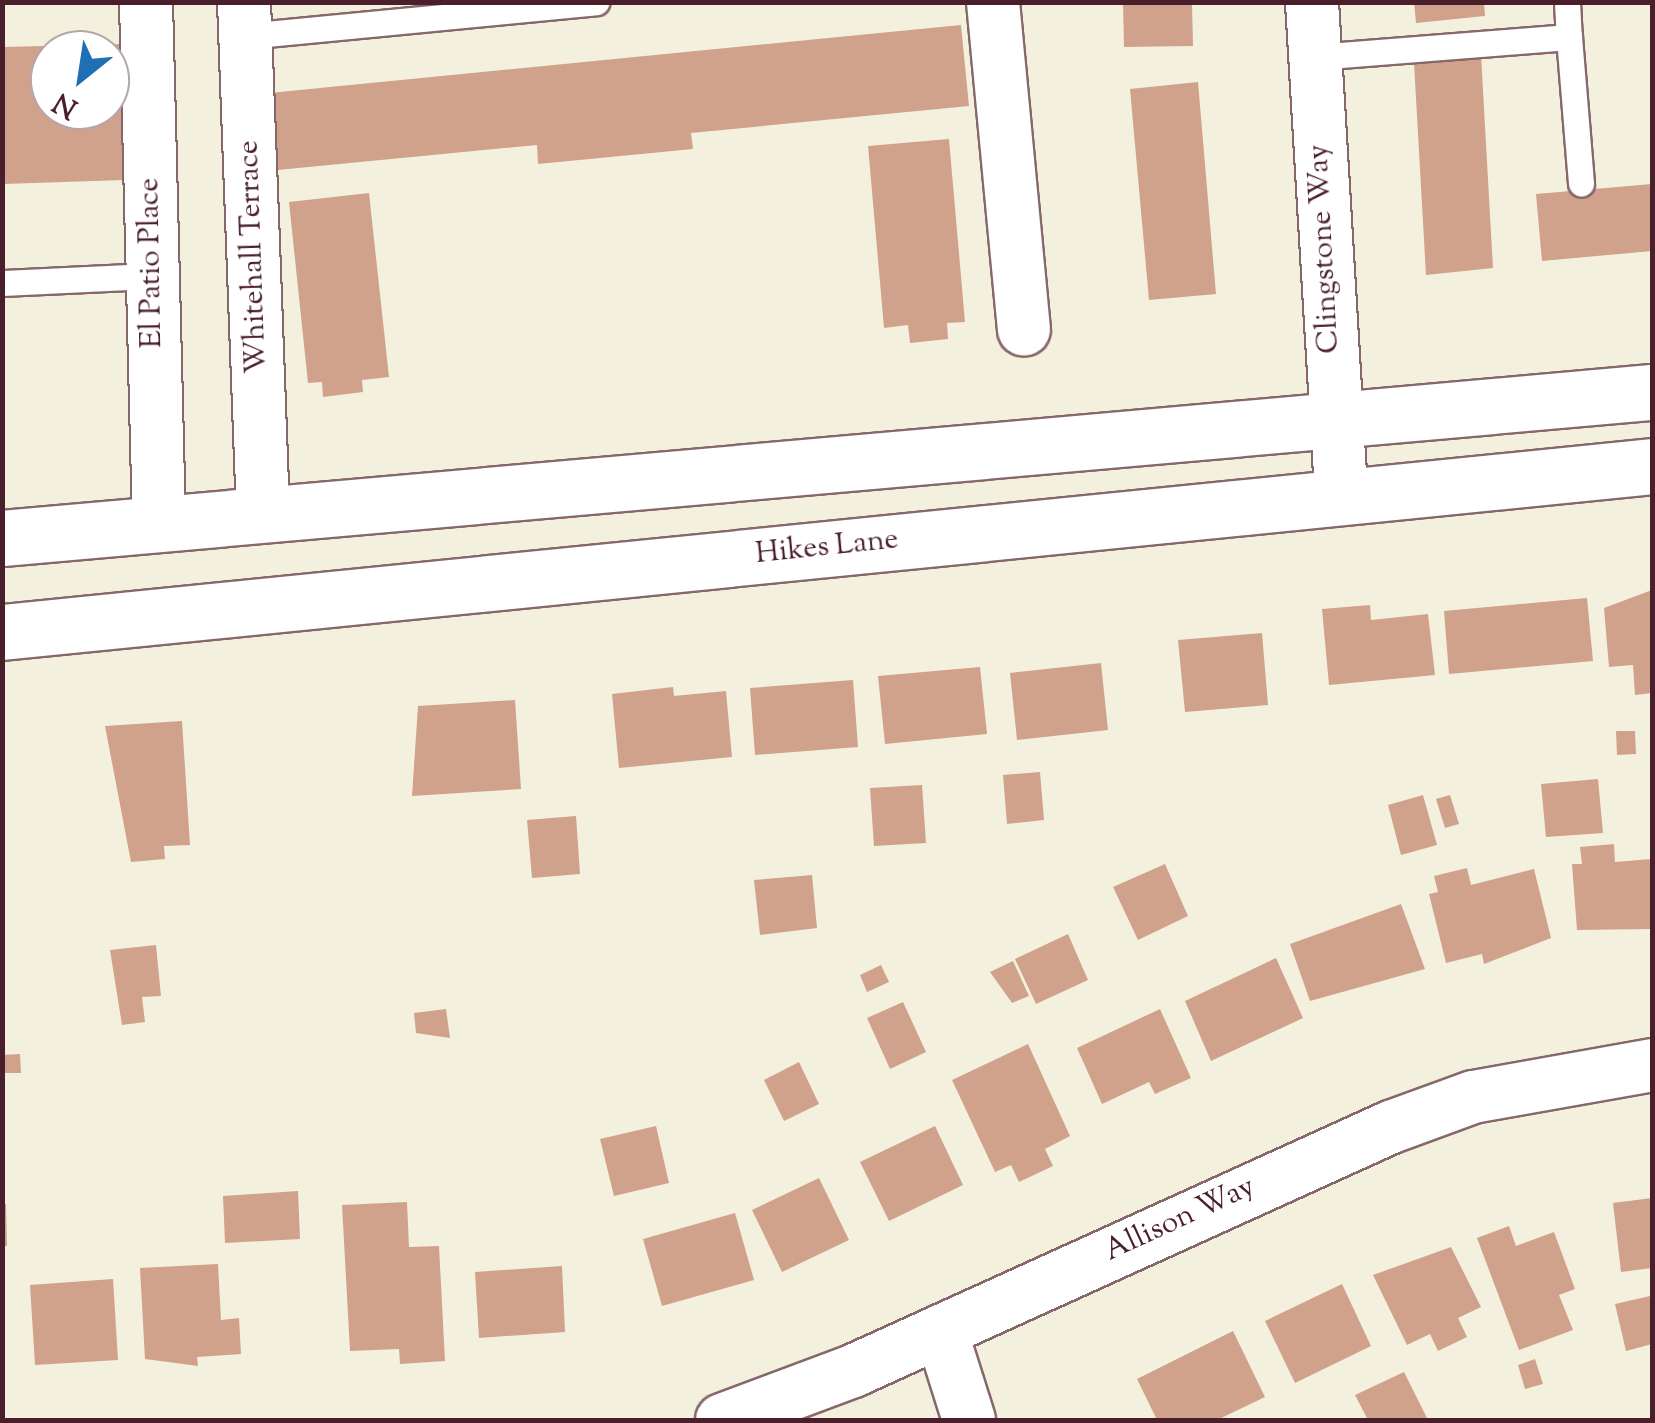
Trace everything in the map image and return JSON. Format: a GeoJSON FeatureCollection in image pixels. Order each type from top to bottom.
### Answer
{"type":"FeatureCollection","features":[{"type":"Feature","properties":{"kind":"main road"},"geometry":{"type":"LineString","coordinates":[[2,538],[1652,392]]}},
{"type":"Feature","properties":{"kind":"main road","name":"Hikes Lane"},"geometry":{"type":"LineString","coordinates":[[2,632],[1652,466]]}},
{"type":"Feature","properties":{"kind":"street","name":"El Patio Place"},"geometry":{"type":"LineString","coordinates":[[146,2],[159,523]]}},
{"type":"Feature","properties":{"kind":"street"},"geometry":{"type":"LineString","coordinates":[[992,2],[1024,330]]}},
{"type":"Feature","properties":{"kind":"street","name":"Clingstone Way"},"geometry":{"type":"LineString","coordinates":[[1312,2],[1340,495]]}},
{"type":"Feature","properties":{"kind":"street","name":"Whitehall Terrace"},"geometry":{"type":"LineString","coordinates":[[245,19],[264,512]]}},
{"type":"Feature","properties":{"kind":"street","name":"Allison Way"},"geometry":{"type":"LineString","coordinates":[[722,1420],[941,1331],[1391,1126],[1473,1098],[1652,1065]]}},
{"type":"Feature","properties":{"kind":"street"},"geometry":{"type":"LineString","coordinates":[[941,1331],[969,1420]]}},
{"type":"Feature","properties":{"kind":"lane"},"geometry":{"type":"LineString","coordinates":[[245,19],[596,2]]}},
{"type":"Feature","properties":{"kind":"lane"},"geometry":{"type":"LineString","coordinates":[[1566,2],[1581,184]]}},
{"type":"Feature","properties":{"kind":"lane"},"geometry":{"type":"LineString","coordinates":[[1315,56],[1570,37]]}},
{"type":"Feature","properties":{"kind":"lane"},"geometry":{"type":"LineString","coordinates":[[2,283],[152,276]]}},
{"type":"Feature","properties":{"kind":"building"},"geometry":{"type":"Polygon","coordinates":[[[1123,2],[1192,2],[1193,46],[1124,47],[1123,2]]]}},
{"type":"Feature","properties":{"kind":"building"},"geometry":{"type":"Polygon","coordinates":[[[1414,2],[1484,2],[1485,16],[1416,23],[1414,2]]]}},
{"type":"Feature","properties":{"kind":"building"},"geometry":{"type":"Polygon","coordinates":[[[961,25],[969,106],[691,133],[693,149],[538,164],[537,145],[257,172],[249,95],[961,25]]]}},
{"type":"Feature","properties":{"kind":"building"},"geometry":{"type":"Polygon","coordinates":[[[30,46],[30,130],[124,130],[125,180],[3,184],[3,47],[30,46]]]}},
{"type":"Feature","properties":{"kind":"building"},"geometry":{"type":"Polygon","coordinates":[[[1481,55],[1493,268],[1426,275],[1414,63],[1481,55]]]}},
{"type":"Feature","properties":{"kind":"building"},"geometry":{"type":"Polygon","coordinates":[[[1198,82],[1216,294],[1149,300],[1130,89],[1198,82]]]}},
{"type":"Feature","properties":{"kind":"building"},"geometry":{"type":"Polygon","coordinates":[[[949,139],[965,322],[947,323],[948,339],[910,343],[908,325],[884,328],[868,146],[949,139]]]}},
{"type":"Feature","properties":{"kind":"building"},"geometry":{"type":"Polygon","coordinates":[[[1652,184],[1652,251],[1542,261],[1536,194],[1652,184]]]}},
{"type":"Feature","properties":{"kind":"building"},"geometry":{"type":"Polygon","coordinates":[[[369,193],[389,377],[362,380],[363,392],[323,397],[322,382],[308,383],[289,202],[369,193]]]}},
{"type":"Feature","properties":{"kind":"building"},"geometry":{"type":"Polygon","coordinates":[[[1652,590],[1652,693],[1635,695],[1633,665],[1609,667],[1604,608],[1652,590]]]}},
{"type":"Feature","properties":{"kind":"building"},"geometry":{"type":"Polygon","coordinates":[[[1587,598],[1593,661],[1449,674],[1444,611],[1587,598]]]}},
{"type":"Feature","properties":{"kind":"building"},"geometry":{"type":"Polygon","coordinates":[[[1370,605],[1371,620],[1428,614],[1435,675],[1329,685],[1322,609],[1370,605]]]}},
{"type":"Feature","properties":{"kind":"building"},"geometry":{"type":"Polygon","coordinates":[[[1262,633],[1268,705],[1185,712],[1178,640],[1262,633]]]}},
{"type":"Feature","properties":{"kind":"building"},"geometry":{"type":"Polygon","coordinates":[[[1101,663],[1108,730],[1017,740],[1010,673],[1101,663]]]}},
{"type":"Feature","properties":{"kind":"building"},"geometry":{"type":"Polygon","coordinates":[[[980,667],[987,734],[885,744],[878,676],[980,667]]]}},
{"type":"Feature","properties":{"kind":"building"},"geometry":{"type":"Polygon","coordinates":[[[853,680],[858,747],[755,755],[750,688],[853,680]]]}},
{"type":"Feature","properties":{"kind":"building"},"geometry":{"type":"Polygon","coordinates":[[[673,687],[674,696],[726,691],[732,757],[619,768],[612,694],[673,687]]]}},
{"type":"Feature","properties":{"kind":"building"},"geometry":{"type":"Polygon","coordinates":[[[515,700],[521,789],[412,796],[418,706],[515,700]]]}},
{"type":"Feature","properties":{"kind":"building"},"geometry":{"type":"Polygon","coordinates":[[[182,721],[190,845],[164,846],[165,859],[131,862],[105,726],[182,721]]]}},
{"type":"Feature","properties":{"kind":"building"},"geometry":{"type":"Polygon","coordinates":[[[1616,731],[1635,731],[1636,754],[1617,755],[1616,731]]]}},
{"type":"Feature","properties":{"kind":"building"},"geometry":{"type":"Polygon","coordinates":[[[1040,772],[1044,820],[1007,824],[1003,775],[1040,772]]]}},
{"type":"Feature","properties":{"kind":"building"},"geometry":{"type":"Polygon","coordinates":[[[1598,779],[1603,833],[1546,837],[1541,784],[1598,779]]]}},
{"type":"Feature","properties":{"kind":"building"},"geometry":{"type":"Polygon","coordinates":[[[922,785],[926,843],[874,846],[870,788],[922,785]]]}},
{"type":"Feature","properties":{"kind":"building"},"geometry":{"type":"Polygon","coordinates":[[[1423,795],[1437,845],[1401,855],[1388,805],[1423,795]]]}},
{"type":"Feature","properties":{"kind":"building"},"geometry":{"type":"Polygon","coordinates":[[[1450,795],[1459,824],[1445,828],[1436,799],[1450,795]]]}},
{"type":"Feature","properties":{"kind":"building"},"geometry":{"type":"Polygon","coordinates":[[[576,816],[580,874],[532,878],[527,820],[576,816]]]}},
{"type":"Feature","properties":{"kind":"building"},"geometry":{"type":"Polygon","coordinates":[[[1614,844],[1615,862],[1652,859],[1652,929],[1577,930],[1572,864],[1582,864],[1580,847],[1614,844]]]}},
{"type":"Feature","properties":{"kind":"building"},"geometry":{"type":"Polygon","coordinates":[[[1165,864],[1188,916],[1138,940],[1113,887],[1165,864]]]}},
{"type":"Feature","properties":{"kind":"building"},"geometry":{"type":"Polygon","coordinates":[[[1467,868],[1471,885],[1534,869],[1551,938],[1484,964],[1482,954],[1446,963],[1429,894],[1438,892],[1434,876],[1467,868]]]}},
{"type":"Feature","properties":{"kind":"building"},"geometry":{"type":"Polygon","coordinates":[[[812,875],[817,928],[760,935],[754,880],[812,875]]]}},
{"type":"Feature","properties":{"kind":"building"},"geometry":{"type":"Polygon","coordinates":[[[1401,904],[1425,969],[1310,1001],[1290,944],[1401,904]]]}},
{"type":"Feature","properties":{"kind":"building"},"geometry":{"type":"Polygon","coordinates":[[[1068,934],[1088,980],[1036,1004],[1015,959],[1068,934]]]}},
{"type":"Feature","properties":{"kind":"building"},"geometry":{"type":"Polygon","coordinates":[[[156,945],[161,996],[142,997],[145,1022],[122,1025],[110,950],[156,945]]]}},
{"type":"Feature","properties":{"kind":"building"},"geometry":{"type":"Polygon","coordinates":[[[1276,958],[1303,1018],[1211,1061],[1185,1001],[1276,958]]]}},
{"type":"Feature","properties":{"kind":"building"},"geometry":{"type":"Polygon","coordinates":[[[1013,961],[1029,996],[1012,1003],[990,972],[1013,961]]]}},
{"type":"Feature","properties":{"kind":"building"},"geometry":{"type":"Polygon","coordinates":[[[881,965],[889,982],[867,992],[860,975],[881,965]]]}},
{"type":"Feature","properties":{"kind":"building"},"geometry":{"type":"Polygon","coordinates":[[[903,1002],[926,1052],[890,1069],[867,1018],[903,1002]]]}},
{"type":"Feature","properties":{"kind":"building"},"geometry":{"type":"Polygon","coordinates":[[[446,1009],[450,1038],[416,1033],[414,1013],[446,1009]]]}},
{"type":"Feature","properties":{"kind":"building"},"geometry":{"type":"Polygon","coordinates":[[[1160,1009],[1191,1078],[1155,1094],[1149,1082],[1102,1104],[1077,1048],[1160,1009]]]}},
{"type":"Feature","properties":{"kind":"building"},"geometry":{"type":"Polygon","coordinates":[[[1028,1044],[1070,1136],[1045,1149],[1053,1166],[1019,1182],[1011,1165],[995,1172],[952,1080],[1028,1044]]]}},
{"type":"Feature","properties":{"kind":"building"},"geometry":{"type":"Polygon","coordinates":[[[20,1054],[21,1073],[3,1073],[2,1055],[20,1054]]]}},
{"type":"Feature","properties":{"kind":"building"},"geometry":{"type":"Polygon","coordinates":[[[799,1062],[819,1104],[784,1121],[764,1080],[799,1062]]]}},
{"type":"Feature","properties":{"kind":"building"},"geometry":{"type":"Polygon","coordinates":[[[656,1126],[669,1183],[614,1196],[600,1139],[656,1126]]]}},
{"type":"Feature","properties":{"kind":"building"},"geometry":{"type":"Polygon","coordinates":[[[935,1126],[963,1185],[889,1221],[860,1162],[935,1126]]]}},
{"type":"Feature","properties":{"kind":"building"},"geometry":{"type":"Polygon","coordinates":[[[819,1178],[849,1240],[782,1272],[752,1210],[819,1178]]]}},
{"type":"Feature","properties":{"kind":"building"},"geometry":{"type":"Polygon","coordinates":[[[298,1191],[300,1239],[225,1243],[223,1196],[298,1191]]]}},
{"type":"Feature","properties":{"kind":"building"},"geometry":{"type":"Polygon","coordinates":[[[1652,1198],[1652,1268],[1621,1272],[1613,1203],[1652,1198]]]}},
{"type":"Feature","properties":{"kind":"building"},"geometry":{"type":"Polygon","coordinates":[[[407,1202],[409,1247],[439,1246],[445,1361],[400,1364],[399,1349],[350,1351],[342,1205],[407,1202]]]}},
{"type":"Feature","properties":{"kind":"building"},"geometry":{"type":"Polygon","coordinates":[[[2,1204],[6,1204],[7,1246],[2,1246],[2,1204]]]}},
{"type":"Feature","properties":{"kind":"building"},"geometry":{"type":"Polygon","coordinates":[[[735,1213],[754,1280],[662,1306],[643,1239],[735,1213]]]}},
{"type":"Feature","properties":{"kind":"building"},"geometry":{"type":"Polygon","coordinates":[[[1509,1226],[1516,1246],[1554,1232],[1575,1289],[1559,1295],[1573,1330],[1519,1350],[1477,1238],[1509,1226]]]}},
{"type":"Feature","properties":{"kind":"building"},"geometry":{"type":"Polygon","coordinates":[[[1451,1247],[1481,1307],[1458,1318],[1467,1337],[1438,1351],[1430,1334],[1407,1345],[1373,1275],[1451,1247]]]}},
{"type":"Feature","properties":{"kind":"building"},"geometry":{"type":"Polygon","coordinates":[[[218,1264],[221,1320],[239,1318],[241,1354],[197,1357],[198,1366],[145,1359],[140,1268],[218,1264]]]}},
{"type":"Feature","properties":{"kind":"building"},"geometry":{"type":"Polygon","coordinates":[[[562,1266],[565,1332],[479,1338],[475,1272],[562,1266]]]}},
{"type":"Feature","properties":{"kind":"building"},"geometry":{"type":"Polygon","coordinates":[[[113,1279],[118,1360],[35,1365],[30,1285],[113,1279]]]}},
{"type":"Feature","properties":{"kind":"building"},"geometry":{"type":"Polygon","coordinates":[[[1342,1284],[1371,1346],[1295,1383],[1265,1321],[1342,1284]]]}},
{"type":"Feature","properties":{"kind":"building"},"geometry":{"type":"Polygon","coordinates":[[[1650,1296],[1652,1344],[1626,1351],[1615,1304],[1650,1296]]]}},
{"type":"Feature","properties":{"kind":"building"},"geometry":{"type":"Polygon","coordinates":[[[1233,1331],[1265,1397],[1217,1420],[1157,1420],[1137,1379],[1233,1331]]]}},
{"type":"Feature","properties":{"kind":"building"},"geometry":{"type":"Polygon","coordinates":[[[1535,1359],[1543,1384],[1525,1389],[1518,1365],[1535,1359]]]}},
{"type":"Feature","properties":{"kind":"building"},"geometry":{"type":"Polygon","coordinates":[[[1404,1372],[1428,1420],[1368,1420],[1355,1395],[1404,1372]]]}}]}
